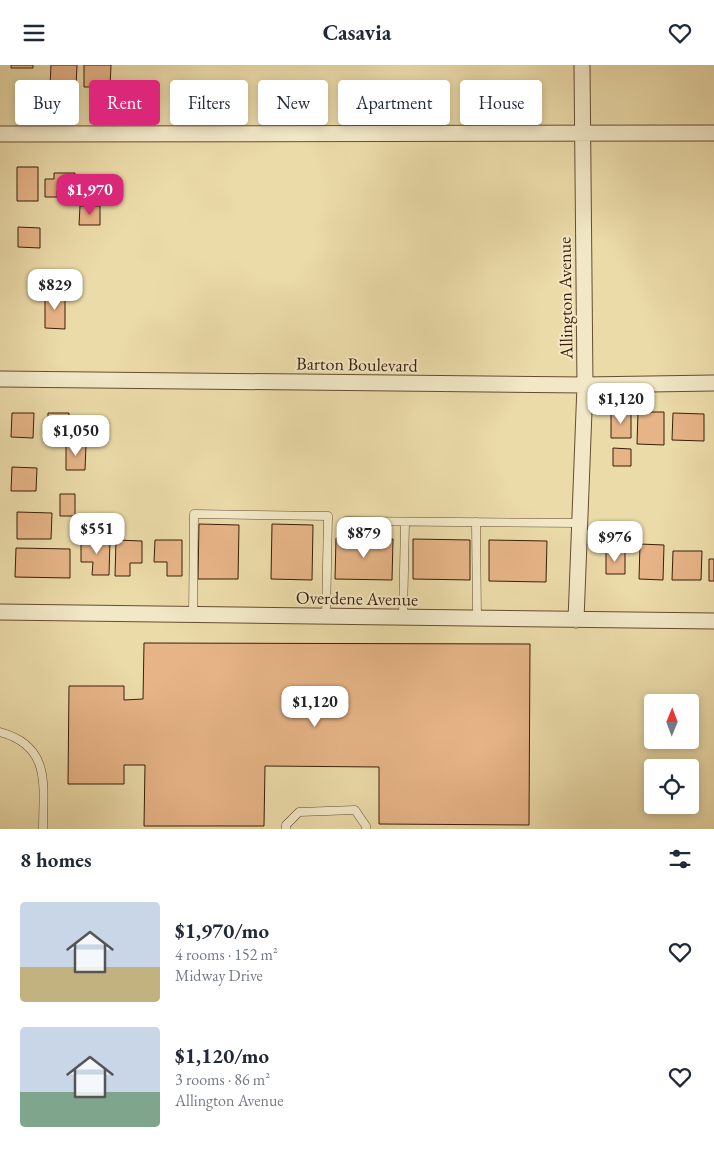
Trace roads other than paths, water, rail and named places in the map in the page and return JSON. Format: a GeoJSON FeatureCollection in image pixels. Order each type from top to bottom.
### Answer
{"type":"FeatureCollection","features":[{"type":"Feature","properties":{"kind":"street","name":"Allington Avenue"},"geometry":{"type":"LineString","coordinates":[[576,620],[585,385],[582,65]]}},
{"type":"Feature","properties":{"kind":"street"},"geometry":{"type":"LineString","coordinates":[[0,134],[714,133]]}},
{"type":"Feature","properties":{"kind":"street","name":"Barton Boulevard"},"geometry":{"type":"LineString","coordinates":[[0,379],[585,385],[714,383]]}},
{"type":"Feature","properties":{"kind":"street","name":"Overdene Avenue"},"geometry":{"type":"LineString","coordinates":[[0,612],[714,621]]}},
{"type":"Feature","properties":{"kind":"lane"},"geometry":{"type":"LineString","coordinates":[[193,615],[194,514],[328,516],[326,616]]}},
{"type":"Feature","properties":{"kind":"lane"},"geometry":{"type":"LineString","coordinates":[[346,521],[580,523]]}},
{"type":"Feature","properties":{"kind":"lane"},"geometry":{"type":"LineString","coordinates":[[403,617],[405,522]]}},
{"type":"Feature","properties":{"kind":"lane"},"geometry":{"type":"LineString","coordinates":[[476,522],[477,619]]}},
{"type":"Feature","properties":{"kind":"lane"},"geometry":{"type":"LineString","coordinates":[[0,732],[16,737],[36,755],[43,780],[43,829]]}},
{"type":"Feature","properties":{"kind":"lane"},"geometry":{"type":"LineString","coordinates":[[286,829],[286,825],[299,811],[355,810],[366,829]]}}]}
